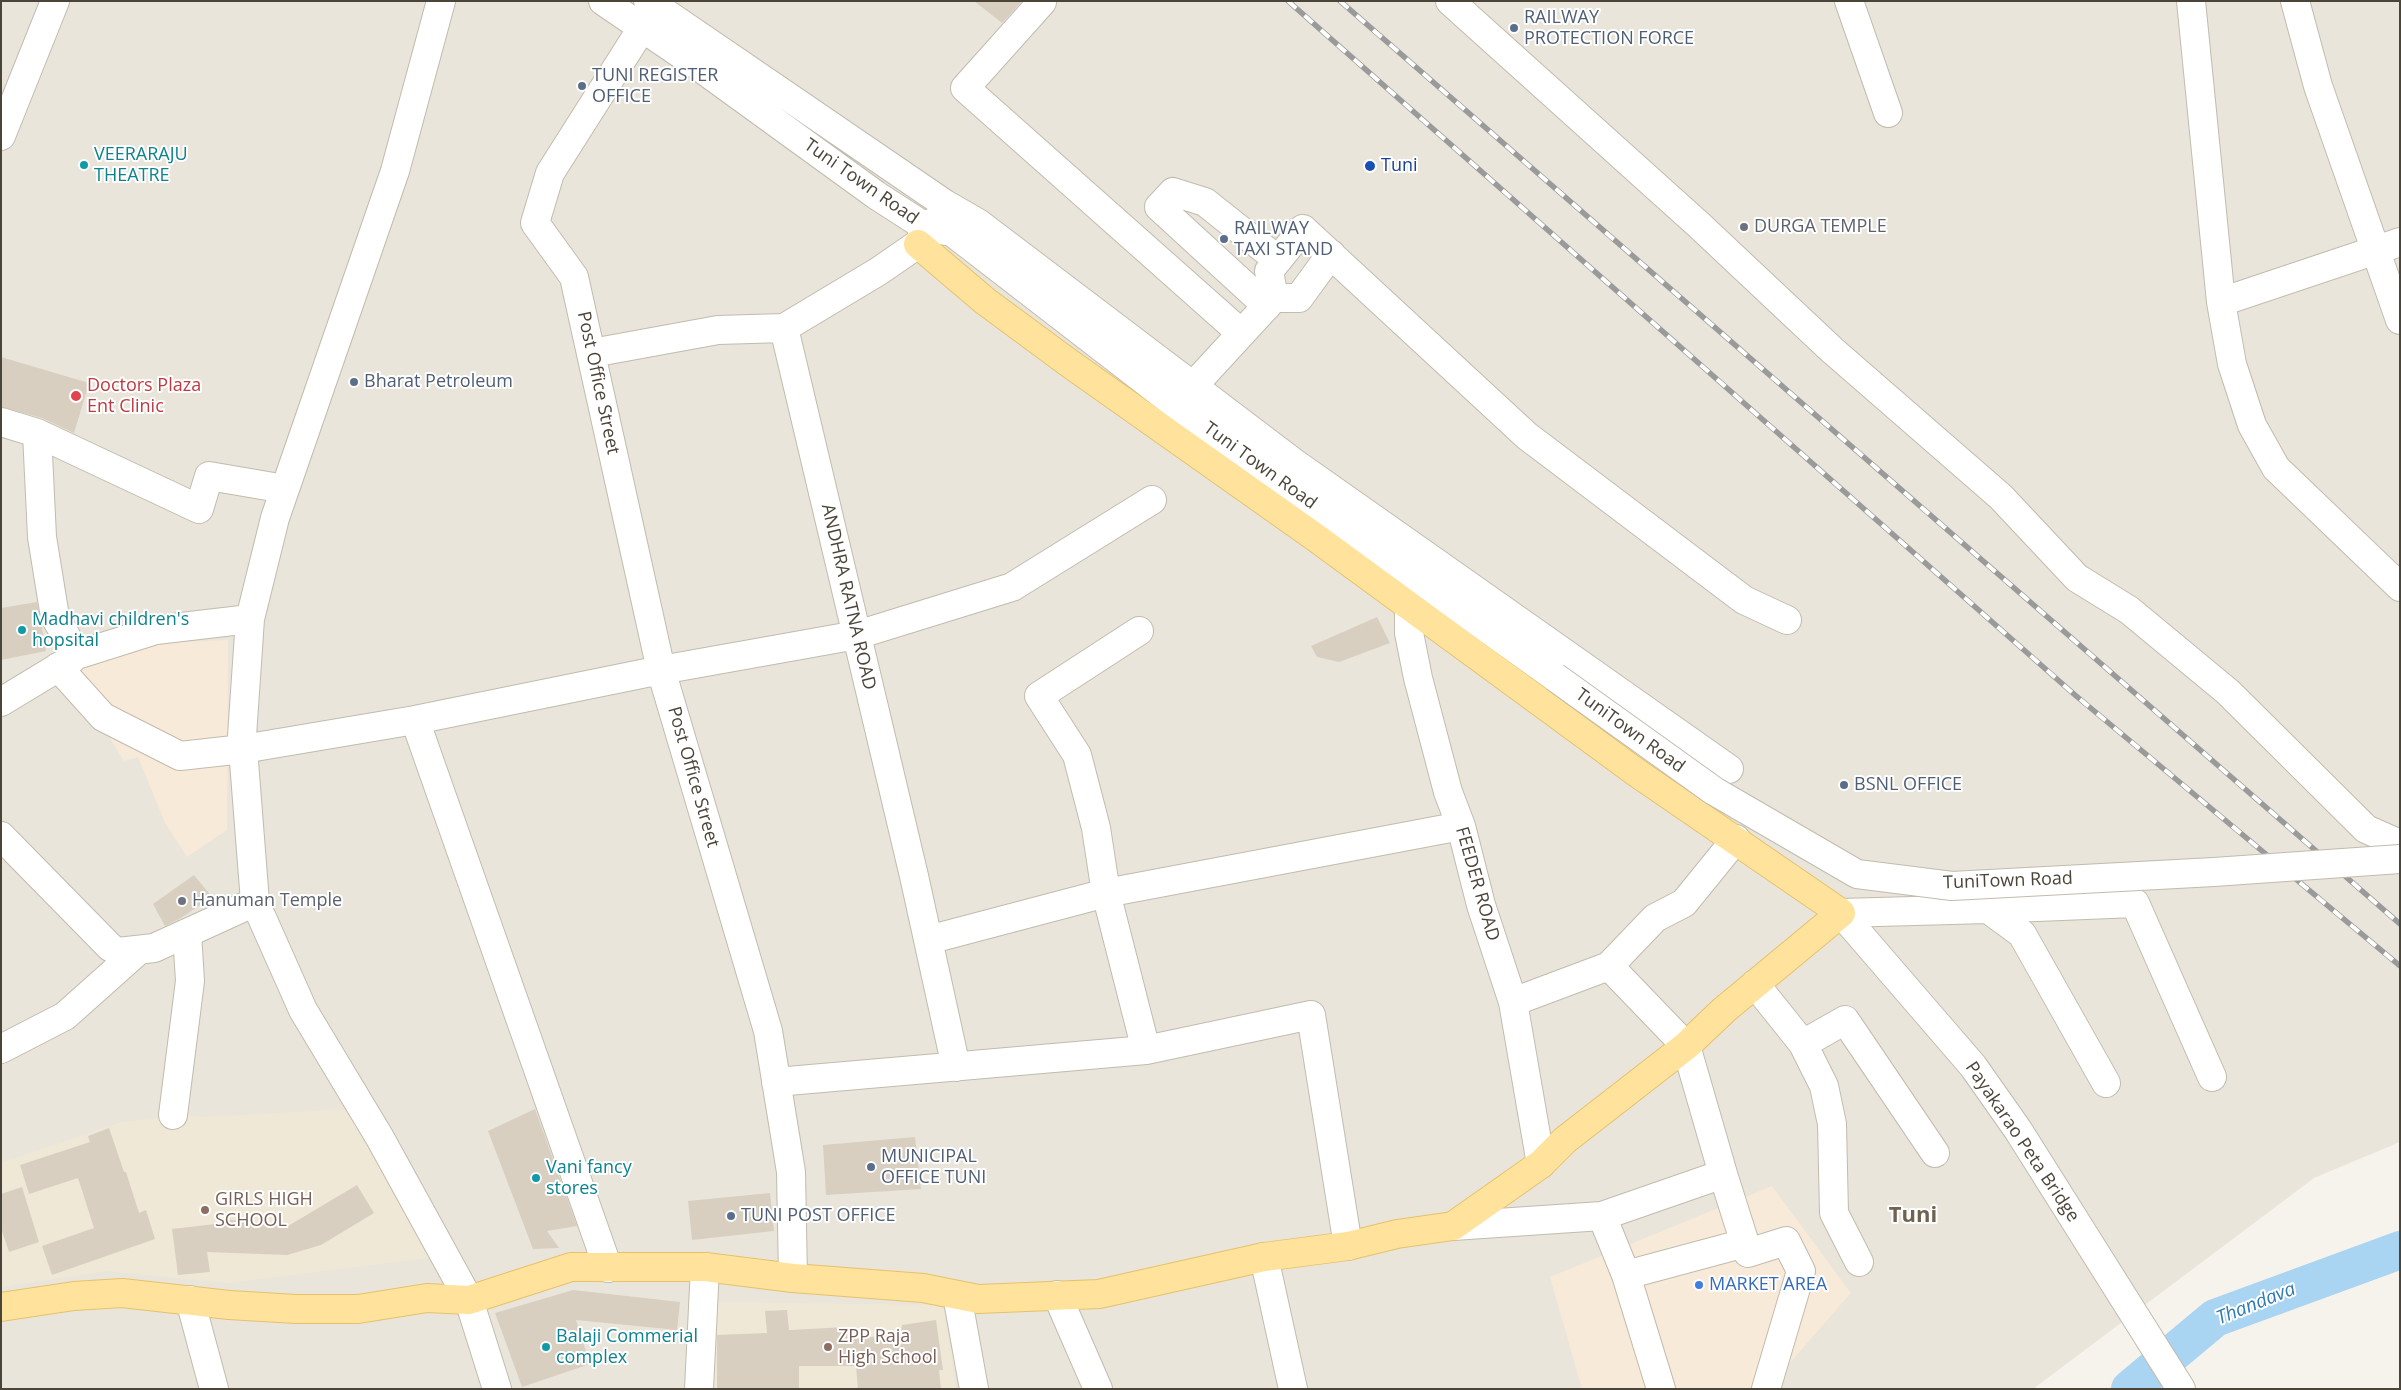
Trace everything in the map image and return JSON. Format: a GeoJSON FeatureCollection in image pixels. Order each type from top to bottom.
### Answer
{"type":"FeatureCollection","features":[{"type":"Feature","properties":{"kind":"main road"},"geometry":{"type":"LineString","coordinates":[[1,1307],[74,1296],[122,1293],[296,1309],[358,1309],[427,1298],[469,1300],[571,1267],[705,1267],[793,1278],[923,1288],[978,1299],[1099,1294],[1264,1257],[1348,1246],[1397,1234],[1453,1226],[1541,1164],[1565,1140],[1686,1046],[1724,1010],[1841,913],[1736,839],[1637,773],[986,301],[942,238]]}},
{"type":"Feature","properties":{"kind":"street"},"geometry":{"type":"LineString","coordinates":[[3,126],[55,1]]}},
{"type":"Feature","properties":{"kind":"street"},"geometry":{"type":"LineString","coordinates":[[441,1],[395,171],[275,518],[250,619],[242,736],[255,902],[303,1010],[380,1138],[469,1300],[497,1389]]}},
{"type":"Feature","properties":{"kind":"street","name":"Tuni Town Road"},"geometry":{"type":"LineString","coordinates":[[603,1],[694,63],[876,195],[942,238],[1554,677]]}},
{"type":"Feature","properties":{"kind":"street","name":"Tuni Town Road"},"geometry":{"type":"LineString","coordinates":[[648,1],[945,204],[942,238]]}},
{"type":"Feature","properties":{"kind":"street"},"geometry":{"type":"LineString","coordinates":[[1450,1],[1699,225],[1832,350],[2001,498],[2077,578],[2130,610],[2228,692],[2366,829],[2400,844]]}},
{"type":"Feature","properties":{"kind":"street"},"geometry":{"type":"LineString","coordinates":[[1849,1],[1888,113]]}},
{"type":"Feature","properties":{"kind":"street"},"geometry":{"type":"LineString","coordinates":[[2191,1],[2222,302],[2232,364],[2252,425],[2276,468],[2400,587]]}},
{"type":"Feature","properties":{"kind":"street"},"geometry":{"type":"LineString","coordinates":[[2295,1],[2318,86],[2388,247],[2400,320]]}},
{"type":"Feature","properties":{"kind":"street"},"geometry":{"type":"LineString","coordinates":[[1042,2],[965,88],[1241,333]]}},
{"type":"Feature","properties":{"kind":"street","name":"Post Office Street"},"geometry":{"type":"LineString","coordinates":[[642,28],[550,173],[535,223],[574,277],[661,670],[768,1031],[791,1172],[793,1278]]}},
{"type":"Feature","properties":{"kind":"street"},"geometry":{"type":"LineString","coordinates":[[1270,302],[1159,207],[1173,192],[1205,202],[1278,260]]}},
{"type":"Feature","properties":{"kind":"street"},"geometry":{"type":"LineString","coordinates":[[945,204],[978,223],[1293,462],[1730,768]]}},
{"type":"Feature","properties":{"kind":"street"},"geometry":{"type":"LineString","coordinates":[[1270,302],[1269,271],[1303,229],[1527,436],[1744,600],[1786,620]]}},
{"type":"Feature","properties":{"kind":"street"},"geometry":{"type":"LineString","coordinates":[[592,353],[718,330],[784,328],[879,271],[942,238]]}},
{"type":"Feature","properties":{"kind":"street"},"geometry":{"type":"LineString","coordinates":[[2222,302],[2281,280],[2388,247]]}},
{"type":"Feature","properties":{"kind":"street"},"geometry":{"type":"LineString","coordinates":[[1193,386],[1270,302],[1300,298],[1331,254]]}},
{"type":"Feature","properties":{"kind":"street","name":"ANDHRA RATNA ROAD"},"geometry":{"type":"LineString","coordinates":[[784,328],[928,940],[956,1067]]}},
{"type":"Feature","properties":{"kind":"street"},"geometry":{"type":"LineString","coordinates":[[1,422],[37,433],[199,509],[209,476],[285,489]]}},
{"type":"Feature","properties":{"kind":"street"},"geometry":{"type":"LineString","coordinates":[[37,433],[42,537],[55,617],[67,661],[103,718],[180,756],[244,749],[415,720],[661,670],[857,635],[1012,587],[1152,500]]}},
{"type":"Feature","properties":{"kind":"street","name":"FEEDER ROAD"},"geometry":{"type":"LineString","coordinates":[[1409,606],[1409,633],[1418,678],[1448,792],[1461,826],[1480,905],[1513,1002],[1541,1164]]}},
{"type":"Feature","properties":{"kind":"street"},"geometry":{"type":"LineString","coordinates":[[1,702],[67,661],[156,630],[250,619]]}},
{"type":"Feature","properties":{"kind":"street"},"geometry":{"type":"LineString","coordinates":[[1139,631],[1039,696],[1077,755],[1096,828],[1106,893],[1146,1050]]}},
{"type":"Feature","properties":{"kind":"street","name":"TuniTown Road"},"geometry":{"type":"LineString","coordinates":[[1554,677],[1714,791],[1857,874],[1952,886],[2214,872],[2400,859]]}},
{"type":"Feature","properties":{"kind":"street"},"geometry":{"type":"LineString","coordinates":[[415,720],[608,1268]]}},
{"type":"Feature","properties":{"kind":"street"},"geometry":{"type":"LineString","coordinates":[[928,940],[1106,893],[1461,826]]}},
{"type":"Feature","properties":{"kind":"street"},"geometry":{"type":"LineString","coordinates":[[1,836],[110,947],[118,952],[154,948],[255,902]]}},
{"type":"Feature","properties":{"kind":"street"},"geometry":{"type":"LineString","coordinates":[[1513,1002],[1609,966],[1655,918],[1684,903],[1736,839]]}},
{"type":"Feature","properties":{"kind":"street"},"geometry":{"type":"LineString","coordinates":[[1841,913],[2134,903],[2212,1077]]}},
{"type":"Feature","properties":{"kind":"street"},"geometry":{"type":"LineString","coordinates":[[1988,909],[2022,934],[2106,1083]]}},
{"type":"Feature","properties":{"kind":"street","name":"Payakarao Peta Bridge"},"geometry":{"type":"LineString","coordinates":[[1841,913],[1973,1066],[2040,1166],[2181,1389]]}},
{"type":"Feature","properties":{"kind":"street"},"geometry":{"type":"LineString","coordinates":[[172,1115],[190,981],[187,933]]}},
{"type":"Feature","properties":{"kind":"street"},"geometry":{"type":"LineString","coordinates":[[1,1048],[64,1016],[138,950]]}},
{"type":"Feature","properties":{"kind":"street"},"geometry":{"type":"LineString","coordinates":[[1609,966],[1686,1046],[1748,1253],[1786,1241],[1801,1271],[1766,1389]]}},
{"type":"Feature","properties":{"kind":"street"},"geometry":{"type":"LineString","coordinates":[[1756,984],[1803,1044],[1824,1086],[1832,1124],[1834,1212],[1859,1262]]}},
{"type":"Feature","properties":{"kind":"street"},"geometry":{"type":"LineString","coordinates":[[776,1082],[1146,1050],[1310,1015],[1348,1246]]}},
{"type":"Feature","properties":{"kind":"street"},"geometry":{"type":"LineString","coordinates":[[1803,1044],[1845,1020],[1935,1153]]}},
{"type":"Feature","properties":{"kind":"street"},"geometry":{"type":"LineString","coordinates":[[1453,1226],[1602,1216],[1723,1174]]}},
{"type":"Feature","properties":{"kind":"street"},"geometry":{"type":"LineString","coordinates":[[1602,1216],[1626,1275],[1661,1389]]}},
{"type":"Feature","properties":{"kind":"street"},"geometry":{"type":"LineString","coordinates":[[1626,1275],[1744,1243]]}},
{"type":"Feature","properties":{"kind":"street"},"geometry":{"type":"LineString","coordinates":[[1264,1257],[1293,1389]]}},
{"type":"Feature","properties":{"kind":"street"},"geometry":{"type":"LineString","coordinates":[[700,1389],[705,1267]]}},
{"type":"Feature","properties":{"kind":"street"},"geometry":{"type":"LineString","coordinates":[[957,1295],[974,1389]]}},
{"type":"Feature","properties":{"kind":"street"},"geometry":{"type":"LineString","coordinates":[[1057,1295],[1098,1389]]}},
{"type":"Feature","properties":{"kind":"street"},"geometry":{"type":"LineString","coordinates":[[190,1300],[214,1389]]}},
{"type":"Feature","properties":{"kind":"shaded area"},"geometry":{"type":"Polygon","coordinates":[[[1,1],[2400,1],[2400,1142],[2314,1178],[2033,1389],[1,1389],[1,1]]]}},
{"type":"Feature","properties":{"kind":"shaded area"},"geometry":{"type":"Polygon","coordinates":[[[228,640],[227,830],[187,857],[165,823],[138,757],[124,761],[95,714],[83,719],[57,677],[81,666],[158,643],[228,640]]]}},
{"type":"Feature","properties":{"kind":"shaded area","name":"GIRLS HIGH SCHOOL"},"geometry":{"type":"Polygon","coordinates":[[[351,1109],[436,1257],[228,1283],[107,1271],[1,1287],[1,1163],[118,1123],[173,1115],[205,1117],[351,1109]]]}},
{"type":"Feature","properties":{"kind":"shaded area","name":"MARKET AREA"},"geometry":{"type":"Polygon","coordinates":[[[1772,1186],[1851,1293],[1767,1389],[1582,1389],[1550,1277],[1772,1186]]]}},
{"type":"Feature","properties":{"kind":"shaded area","name":"ZPP Raja High School"},"geometry":{"type":"Polygon","coordinates":[[[706,1302],[943,1305],[956,1389],[705,1389],[706,1302]]]}},
{"type":"Feature","properties":{"kind":"building"},"geometry":{"type":"Polygon","coordinates":[[[974,1],[1022,1],[1002,23],[974,1]]]}},
{"type":"Feature","properties":{"kind":"building"},"geometry":{"type":"Polygon","coordinates":[[[1,357],[89,383],[74,433],[42,418],[1,407],[1,357]]]}},
{"type":"Feature","properties":{"kind":"building","name":"Madhavi children's hopsital"},"geometry":{"type":"Polygon","coordinates":[[[37,602],[46,651],[1,660],[1,608],[37,602]]]}},
{"type":"Feature","properties":{"kind":"building"},"geometry":{"type":"Polygon","coordinates":[[[1377,617],[1390,643],[1339,662],[1317,657],[1311,646],[1377,617]]]}},
{"type":"Feature","properties":{"kind":"building","name":"Hanuman Temple"},"geometry":{"type":"Polygon","coordinates":[[[194,875],[212,897],[181,918],[165,926],[153,904],[194,875]]]}},
{"type":"Feature","properties":{"kind":"building","name":"Vani fancy stores"},"geometry":{"type":"Polygon","coordinates":[[[535,1109],[577,1226],[547,1231],[559,1248],[533,1249],[488,1131],[535,1109]]]}},
{"type":"Feature","properties":{"kind":"building"},"geometry":{"type":"Polygon","coordinates":[[[109,1128],[139,1213],[146,1210],[155,1239],[52,1275],[42,1246],[94,1228],[78,1178],[29,1194],[20,1165],[90,1142],[88,1136],[109,1128]]]}},
{"type":"Feature","properties":{"kind":"building","name":"MUNICIPAL OFFICE TUNI"},"geometry":{"type":"Polygon","coordinates":[[[915,1137],[921,1189],[826,1195],[823,1145],[915,1137]]]}},
{"type":"Feature","properties":{"kind":"building"},"geometry":{"type":"Polygon","coordinates":[[[357,1185],[374,1213],[321,1245],[287,1255],[207,1252],[210,1272],[178,1275],[172,1229],[224,1223],[224,1219],[288,1226],[357,1185]]]}},
{"type":"Feature","properties":{"kind":"building"},"geometry":{"type":"Polygon","coordinates":[[[22,1187],[39,1242],[9,1252],[1,1228],[1,1194],[22,1187]]]}},
{"type":"Feature","properties":{"kind":"building","name":"TUNI POST OFFICE"},"geometry":{"type":"Polygon","coordinates":[[[770,1193],[774,1231],[692,1240],[688,1201],[770,1193]]]}},
{"type":"Feature","properties":{"kind":"building","name":"Balaji Commerial complex"},"geometry":{"type":"Polygon","coordinates":[[[573,1290],[680,1302],[677,1330],[576,1320],[590,1364],[522,1387],[495,1313],[573,1290]]]}},
{"type":"Feature","properties":{"kind":"building"},"geometry":{"type":"Polygon","coordinates":[[[787,1310],[789,1330],[847,1327],[847,1340],[901,1333],[902,1325],[936,1320],[943,1370],[939,1370],[941,1389],[858,1389],[856,1366],[799,1366],[799,1389],[717,1389],[717,1335],[767,1333],[765,1311],[787,1310]]]}},
{"type":"Feature","properties":{"kind":"waterway","name":"Thandava"},"geometry":{"type":"LineString","coordinates":[[2130,1389],[2215,1318],[2400,1250]]}},
{"type":"Feature","properties":{"kind":"railway"},"geometry":{"type":"LineString","coordinates":[[1288,1],[2075,695],[2400,966]]}},
{"type":"Feature","properties":{"kind":"railway"},"geometry":{"type":"LineString","coordinates":[[1340,1],[2400,924]]}},
{"type":"Feature","properties":{"kind":"place","name":"RAILWAY PROTECTION FORCE"},"geometry":{"type":"Point","coordinates":[1514,28]}},
{"type":"Feature","properties":{"kind":"place","name":"TUNI REGISTER OFFICE"},"geometry":{"type":"Point","coordinates":[582,86]}},
{"type":"Feature","properties":{"kind":"place","name":"VEERARAJU THEATRE"},"geometry":{"type":"Point","coordinates":[84,165]}},
{"type":"Feature","properties":{"kind":"place","name":"Tuni"},"geometry":{"type":"Point","coordinates":[1370,166]}},
{"type":"Feature","properties":{"kind":"place","name":"DURGA TEMPLE"},"geometry":{"type":"Point","coordinates":[1744,227]}},
{"type":"Feature","properties":{"kind":"place","name":"RAILWAY TAXI STAND"},"geometry":{"type":"Point","coordinates":[1224,239]}},
{"type":"Feature","properties":{"kind":"place","name":"Bharat Petroleum"},"geometry":{"type":"Point","coordinates":[354,382]}},
{"type":"Feature","properties":{"kind":"place","name":"Doctors Plaza Ent Clinic"},"geometry":{"type":"Point","coordinates":[76,396]}},
{"type":"Feature","properties":{"kind":"place","name":"Madhavi children's hopsital"},"geometry":{"type":"Point","coordinates":[22,630]}},
{"type":"Feature","properties":{"kind":"place","name":"BSNL OFFICE"},"geometry":{"type":"Point","coordinates":[1844,785]}},
{"type":"Feature","properties":{"kind":"place","name":"Hanuman Temple"},"geometry":{"type":"Point","coordinates":[182,901]}},
{"type":"Feature","properties":{"kind":"place","name":"MUNICIPAL OFFICE TUNI"},"geometry":{"type":"Point","coordinates":[871,1167]}},
{"type":"Feature","properties":{"kind":"place","name":"Vani fancy stores"},"geometry":{"type":"Point","coordinates":[536,1178]}},
{"type":"Feature","properties":{"kind":"place","name":"GIRLS HIGH SCHOOL"},"geometry":{"type":"Point","coordinates":[205,1210]}},
{"type":"Feature","properties":{"kind":"place","name":"TUNI POST OFFICE"},"geometry":{"type":"Point","coordinates":[731,1216]}},
{"type":"Feature","properties":{"kind":"place","name":"MARKET AREA"},"geometry":{"type":"Point","coordinates":[1699,1285]}},
{"type":"Feature","properties":{"kind":"place","name":"Balaji Commerial complex"},"geometry":{"type":"Point","coordinates":[546,1347]}},
{"type":"Feature","properties":{"kind":"place","name":"ZPP Raja High School"},"geometry":{"type":"Point","coordinates":[828,1347]}},
{"type":"Feature","properties":{"kind":"district","name":"Tuni"},"geometry":{"type":"Point","coordinates":[1913,1216]}}]}
